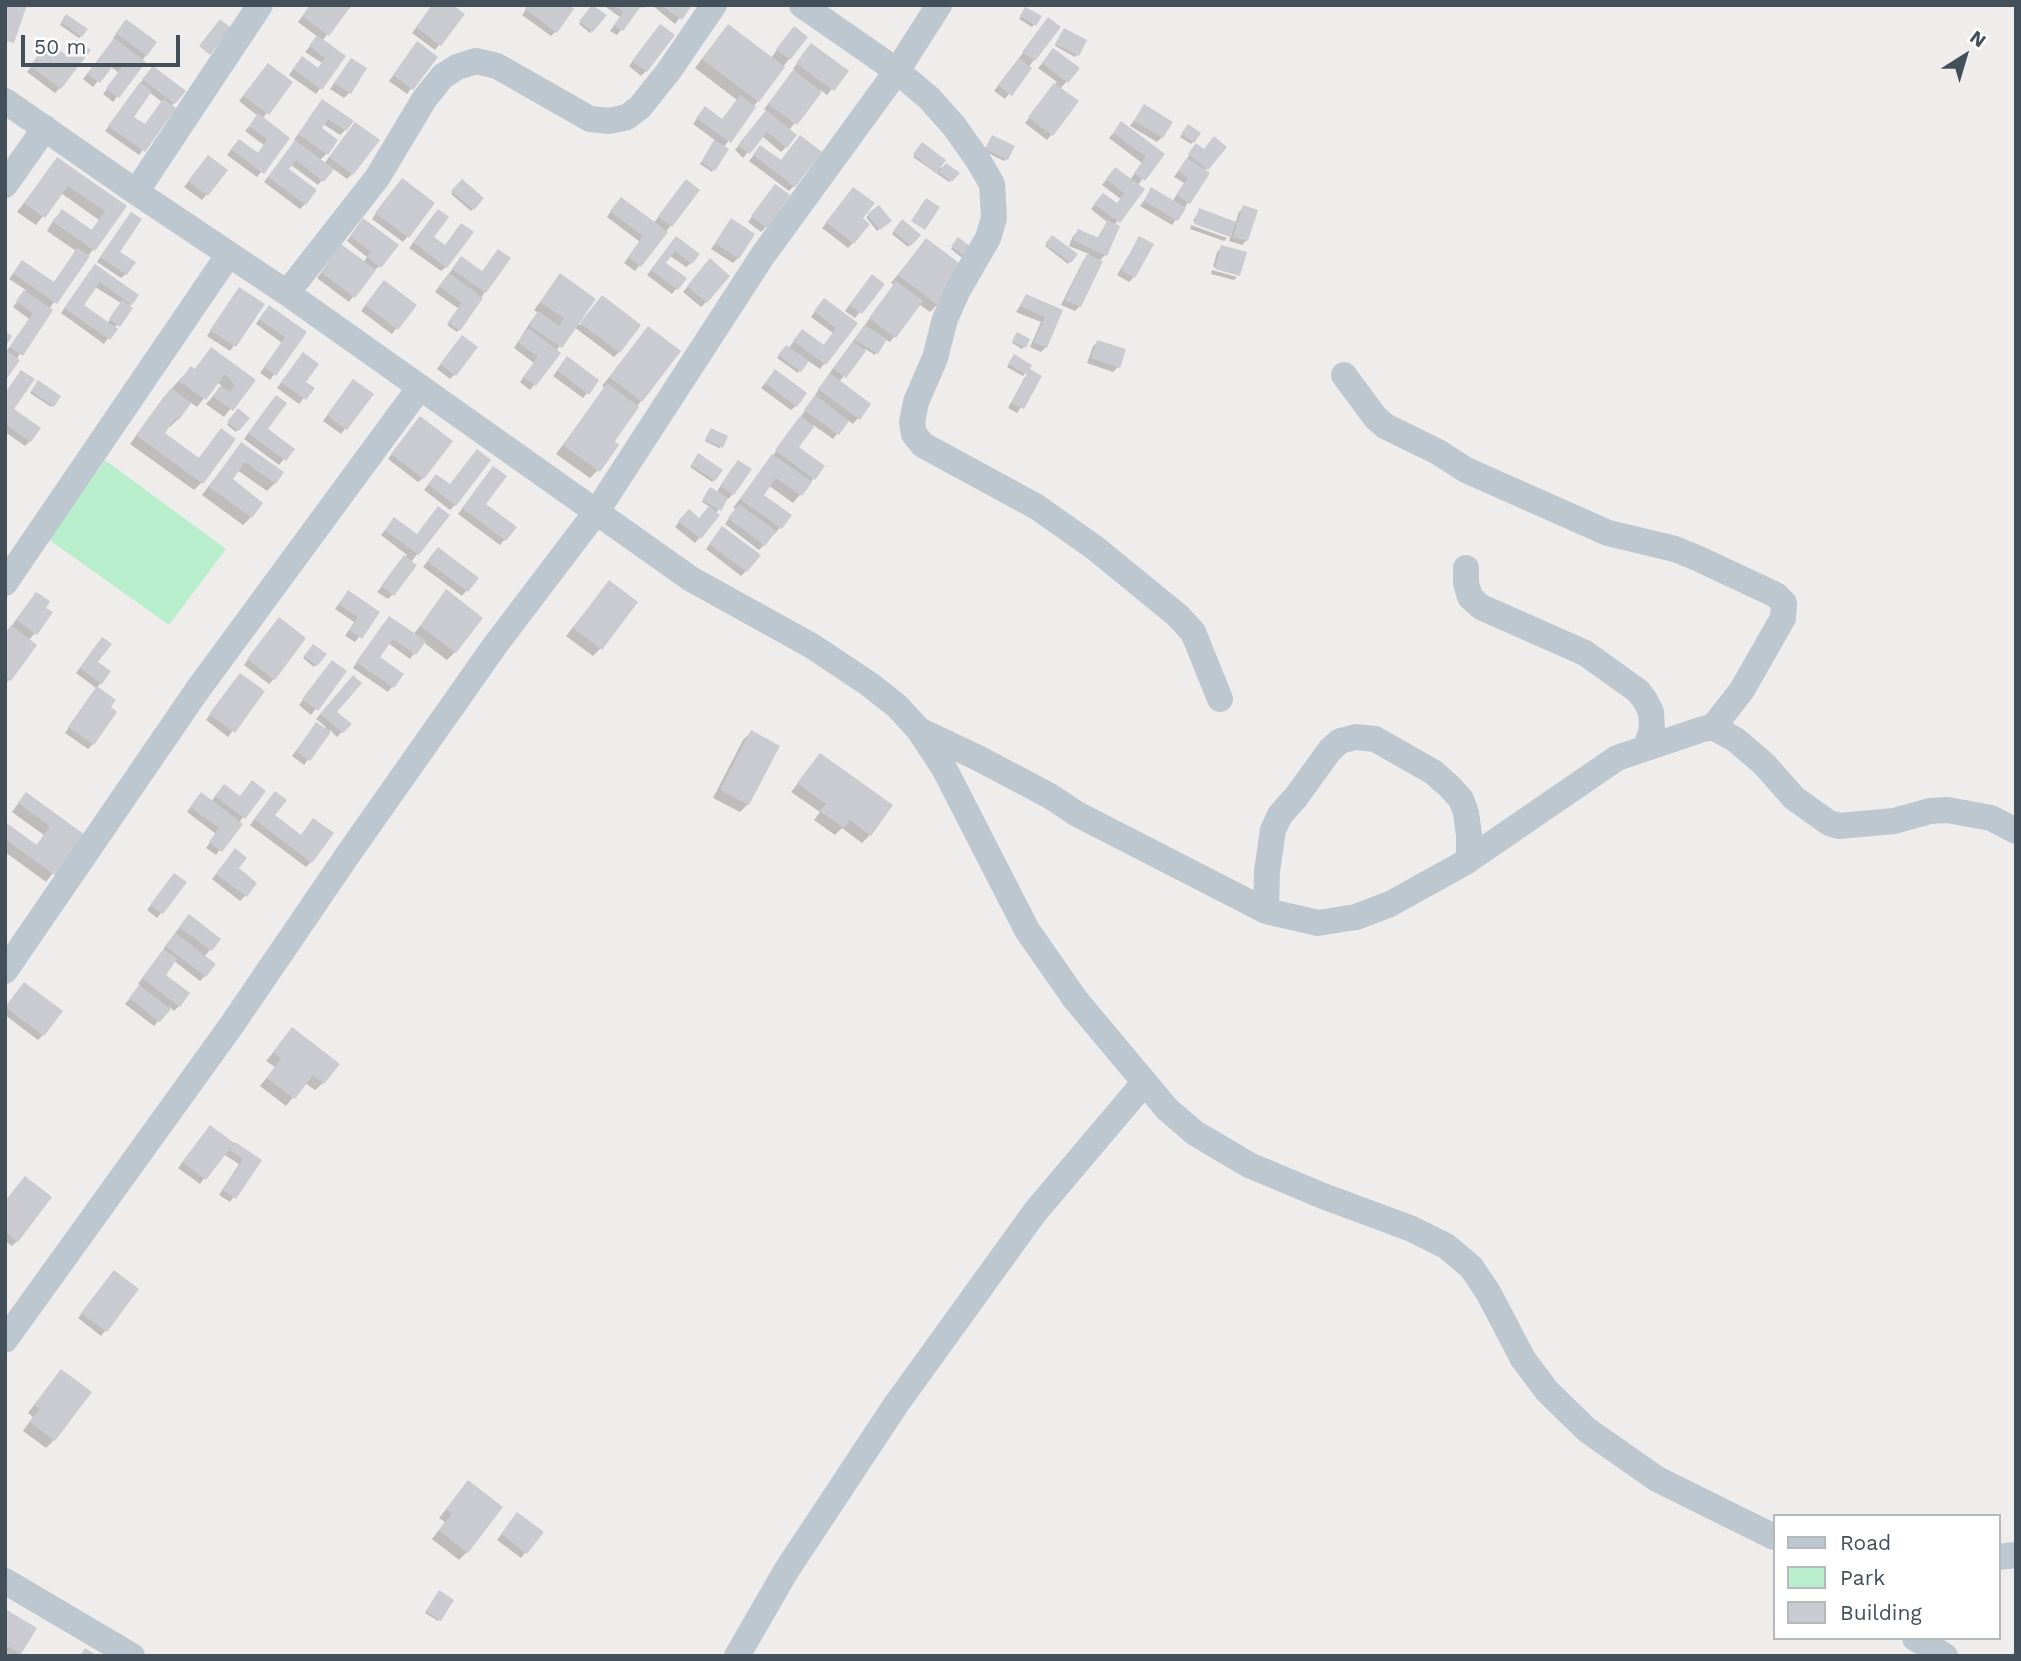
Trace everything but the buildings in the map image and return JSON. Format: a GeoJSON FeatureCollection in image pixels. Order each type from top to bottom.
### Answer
{"type":"FeatureCollection","features":[{"type":"Feature","properties":{"kind":"street"},"geometry":{"type":"LineString","coordinates":[[136,192],[260,5]]}},
{"type":"Feature","properties":{"kind":"street"},"geometry":{"type":"LineString","coordinates":[[287,293],[377,178],[425,99],[443,76],[457,67],[476,61],[497,66],[590,119],[609,121],[626,117],[640,107],[668,72],[714,5]]}},
{"type":"Feature","properties":{"kind":"street"},"geometry":{"type":"LineString","coordinates":[[802,5],[897,71],[929,98],[954,126],[992,184],[994,218],[988,238],[958,290],[945,319],[935,358],[916,402],[912,422],[914,434],[923,445],[1047,514],[1095,548],[1177,614],[1194,632],[1220,699]]}},
{"type":"Feature","properties":{"kind":"street"},"geometry":{"type":"LineString","coordinates":[[5,1340],[231,1026],[496,644],[597,512],[764,255],[897,71],[939,5]]}},
{"type":"Feature","properties":{"kind":"street"},"geometry":{"type":"LineString","coordinates":[[5,101],[287,293],[691,579],[812,646],[897,706],[919,730],[944,768],[1027,930],[1074,999],[1167,1109],[1195,1133],[1249,1165],[1412,1229],[1446,1247],[1471,1267],[1488,1292],[1523,1359],[1547,1391],[1587,1430],[1657,1479],[1772,1536]]}},
{"type":"Feature","properties":{"kind":"street"},"geometry":{"type":"LineString","coordinates":[[5,185],[45,128]]}},
{"type":"Feature","properties":{"kind":"street"},"geometry":{"type":"LineString","coordinates":[[5,583],[229,254]]}},
{"type":"Feature","properties":{"kind":"street"},"geometry":{"type":"LineString","coordinates":[[919,730],[978,758],[1050,796],[1077,814],[1266,911],[1318,923],[1356,917],[1390,904],[1469,859],[1618,758],[1713,727],[1742,690],[1783,618],[1783,603],[1776,595],[1675,549],[1608,533],[1466,470],[1438,452],[1385,426],[1375,417],[1344,375]]}},
{"type":"Feature","properties":{"kind":"street"},"geometry":{"type":"LineString","coordinates":[[5,971],[196,692],[420,387]]}},
{"type":"Feature","properties":{"kind":"street"},"geometry":{"type":"LineString","coordinates":[[1466,568],[1470,597],[1481,607],[1585,653],[1638,691],[1651,712],[1653,729],[1646,747]]}},
{"type":"Feature","properties":{"kind":"street"},"geometry":{"type":"LineString","coordinates":[[1713,727],[1736,740],[1764,764],[1794,798],[1829,823],[1839,826],[1894,821],[1930,811],[1948,810],[1991,818],[2016,831]]}},
{"type":"Feature","properties":{"kind":"street"},"geometry":{"type":"LineString","coordinates":[[1266,911],[1267,871],[1273,830],[1280,815],[1340,741],[1356,737],[1376,739],[1433,772],[1450,786],[1461,799],[1465,813],[1469,859]]}},
{"type":"Feature","properties":{"kind":"street"},"geometry":{"type":"LineString","coordinates":[[737,1656],[786,1571],[895,1406],[1035,1212],[1144,1083]]}},
{"type":"Feature","properties":{"kind":"street"},"geometry":{"type":"LineString","coordinates":[[5,1581],[132,1656]]}},
{"type":"Feature","properties":{"kind":"street"},"geometry":{"type":"LineString","coordinates":[[1919,1640],[1950,1655]]}},
{"type":"Feature","properties":{"kind":"green space"},"geometry":{"type":"Polygon","coordinates":[[[105,460],[226,549],[169,625],[48,539],[105,460]]]}}]}
